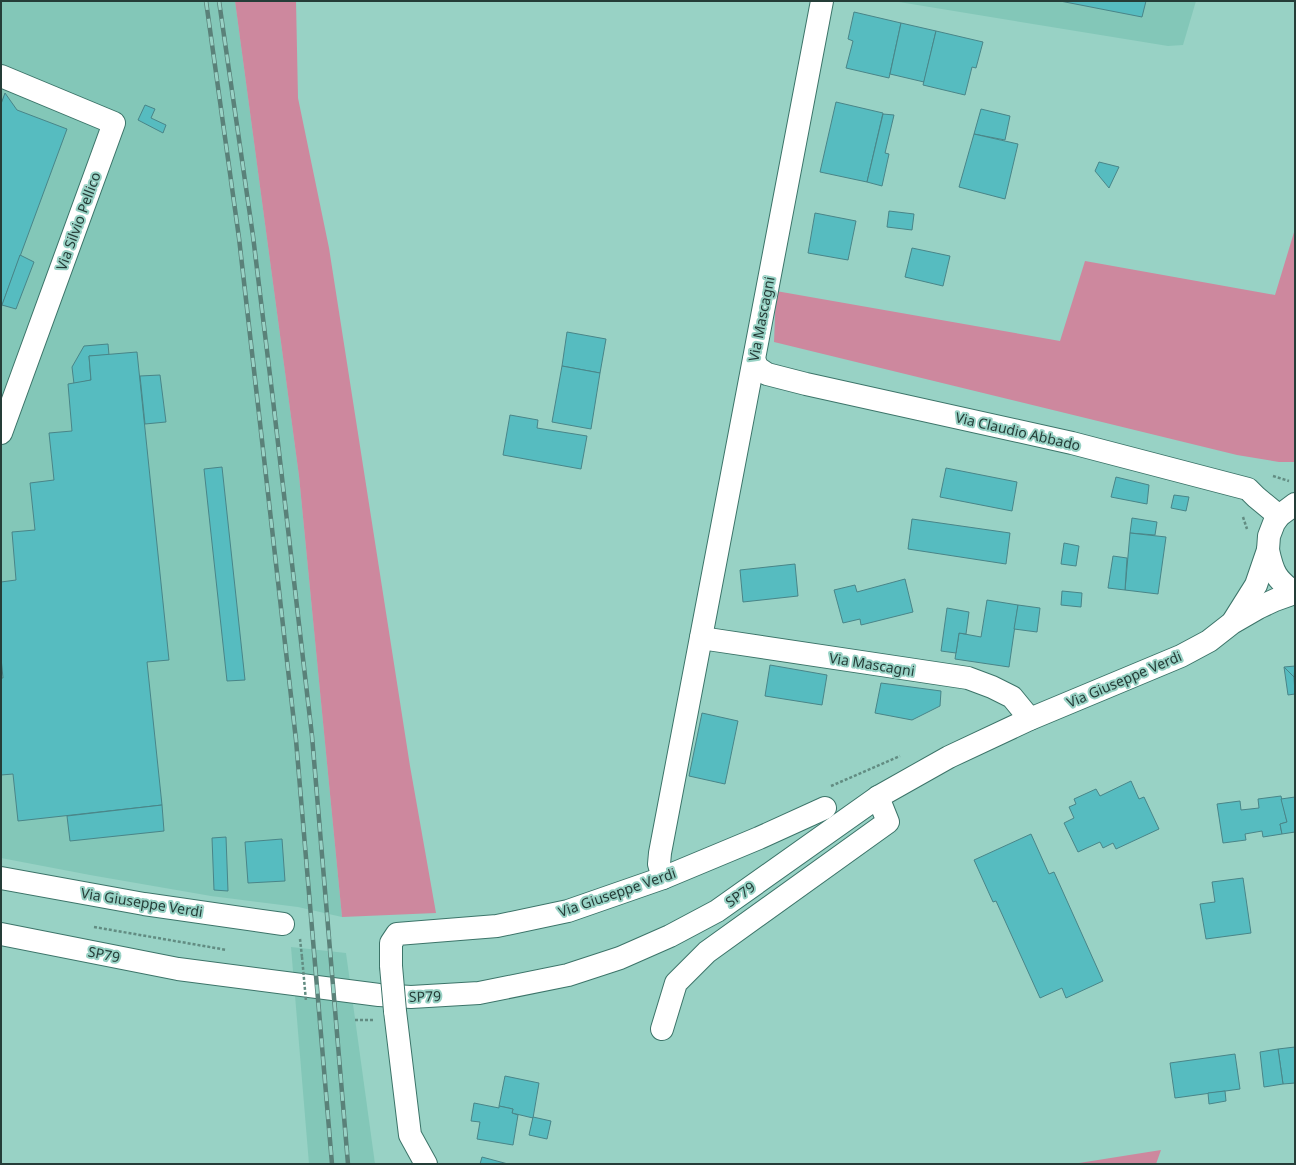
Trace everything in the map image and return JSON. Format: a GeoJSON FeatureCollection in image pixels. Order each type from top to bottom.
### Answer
{"type":"FeatureCollection","features":[{"type":"Feature","properties":{"kind":"street","name":"Via Mascagni"},"geometry":{"type":"LineString","coordinates":[[663,878],[659,864],[660,853],[822,1]]}},
{"type":"Feature","properties":{"kind":"street","name":"Via Silvio Pellico"},"geometry":{"type":"LineString","coordinates":[[1,76],[114,123],[1,433]]}},
{"type":"Feature","properties":{"kind":"street","name":"Via Claudio Abbado"},"geometry":{"type":"LineString","coordinates":[[754,360],[758,368],[768,374],[1072,443],[1248,489],[1256,497],[1287,510]]}},
{"type":"Feature","properties":{"kind":"street"},"geometry":{"type":"LineString","coordinates":[[1232,623],[1256,585],[1268,550],[1269,536],[1287,510]]}},
{"type":"Feature","properties":{"kind":"street"},"geometry":{"type":"LineString","coordinates":[[1268,550],[1272,568],[1281,583],[1295,593]]}},
{"type":"Feature","properties":{"kind":"street","name":"Via Giuseppe Verdi"},"geometry":{"type":"LineString","coordinates":[[878,798],[949,757],[1030,719],[1181,656],[1209,641],[1232,623],[1270,603],[1295,593]]}},
{"type":"Feature","properties":{"kind":"street","name":"Via Mascagni"},"geometry":{"type":"LineString","coordinates":[[701,638],[968,678],[992,687],[1012,697],[1030,719]]}},
{"type":"Feature","properties":{"kind":"street"},"geometry":{"type":"LineString","coordinates":[[662,1029],[676,983],[707,952],[888,822],[878,798]]}},
{"type":"Feature","properties":{"kind":"street","name":"SP79"},"geometry":{"type":"LineString","coordinates":[[1,934],[178,969],[285,984],[404,997],[479,993],[568,975],[620,958],[670,936],[716,911],[878,798]]}},
{"type":"Feature","properties":{"kind":"street","name":"Via Giuseppe Verdi"},"geometry":{"type":"LineString","coordinates":[[426,1164],[410,1136],[391,966],[391,943],[397,934],[497,926],[568,911],[663,878],[759,838],[825,808]]}},
{"type":"Feature","properties":{"kind":"street","name":"Via Giuseppe Verdi"},"geometry":{"type":"LineString","coordinates":[[1,878],[144,904],[282,924]]}},
{"type":"Feature","properties":{"kind":"path"},"geometry":{"type":"LineString","coordinates":[[1273,476],[1291,482]]}},
{"type":"Feature","properties":{"kind":"path"},"geometry":{"type":"LineString","coordinates":[[1242,514],[1247,532]]}},
{"type":"Feature","properties":{"kind":"path"},"geometry":{"type":"LineString","coordinates":[[302,957],[306,1001]]}},
{"type":"Feature","properties":{"kind":"shaded area"},"geometry":{"type":"Polygon","coordinates":[[[1,1],[235,1],[299,476],[342,917],[298,907],[211,896],[1,858],[1,1]]]}},
{"type":"Feature","properties":{"kind":"shaded area"},"geometry":{"type":"Polygon","coordinates":[[[235,1],[296,1],[298,98],[329,248],[410,766],[436,913],[342,917],[299,476],[235,1]]]}},
{"type":"Feature","properties":{"kind":"shaded area"},"geometry":{"type":"Polygon","coordinates":[[[893,1],[1196,1],[1183,45],[1168,46],[893,1]]]}},
{"type":"Feature","properties":{"kind":"shaded area"},"geometry":{"type":"Polygon","coordinates":[[[1295,229],[1295,462],[1279,462],[1237,455],[774,342],[776,291],[1060,341],[1085,261],[1275,295],[1295,229]]]}},
{"type":"Feature","properties":{"kind":"shaded area"},"geometry":{"type":"Polygon","coordinates":[[[291,947],[346,953],[375,1164],[309,1164],[291,947]]]}},
{"type":"Feature","properties":{"kind":"shaded area"},"geometry":{"type":"Polygon","coordinates":[[[1161,1150],[1156,1164],[1079,1164],[1079,1163],[1161,1150]]]}},
{"type":"Feature","properties":{"kind":"building"},"geometry":{"type":"Polygon","coordinates":[[[1060,1],[1146,1],[1142,17],[1060,1]]]}},
{"type":"Feature","properties":{"kind":"building"},"geometry":{"type":"Polygon","coordinates":[[[854,12],[901,23],[889,78],[846,68],[853,41],[848,39],[854,12]]]}},
{"type":"Feature","properties":{"kind":"building"},"geometry":{"type":"Polygon","coordinates":[[[901,23],[936,31],[924,82],[890,74],[901,23]]]}},
{"type":"Feature","properties":{"kind":"building"},"geometry":{"type":"Polygon","coordinates":[[[936,31],[983,42],[976,68],[972,67],[965,95],[923,85],[936,31]]]}},
{"type":"Feature","properties":{"kind":"building"},"geometry":{"type":"Polygon","coordinates":[[[5,93],[17,110],[67,129],[1,308],[1,104],[5,93]]]}},
{"type":"Feature","properties":{"kind":"building"},"geometry":{"type":"Polygon","coordinates":[[[836,102],[883,113],[867,182],[820,172],[836,102]]]}},
{"type":"Feature","properties":{"kind":"building"},"geometry":{"type":"Polygon","coordinates":[[[145,105],[155,109],[151,118],[166,125],[163,133],[138,120],[145,105]]]}},
{"type":"Feature","properties":{"kind":"building"},"geometry":{"type":"Polygon","coordinates":[[[981,109],[1010,116],[1005,140],[974,134],[981,109]]]}},
{"type":"Feature","properties":{"kind":"building"},"geometry":{"type":"Polygon","coordinates":[[[883,114],[894,115],[885,153],[889,154],[882,186],[867,182],[883,114]]]}},
{"type":"Feature","properties":{"kind":"building"},"geometry":{"type":"Polygon","coordinates":[[[974,134],[1018,144],[1005,199],[959,187],[974,134]]]}},
{"type":"Feature","properties":{"kind":"building"},"geometry":{"type":"Polygon","coordinates":[[[1099,162],[1119,167],[1109,188],[1095,171],[1099,162]]]}},
{"type":"Feature","properties":{"kind":"building"},"geometry":{"type":"Polygon","coordinates":[[[889,211],[914,214],[912,230],[887,227],[889,211]]]}},
{"type":"Feature","properties":{"kind":"building"},"geometry":{"type":"Polygon","coordinates":[[[815,213],[856,221],[848,260],[808,253],[815,213]]]}},
{"type":"Feature","properties":{"kind":"building"},"geometry":{"type":"Polygon","coordinates":[[[912,248],[950,256],[943,286],[905,277],[912,248]]]}},
{"type":"Feature","properties":{"kind":"building"},"geometry":{"type":"Polygon","coordinates":[[[20,255],[34,262],[16,309],[2,305],[20,255]]]}},
{"type":"Feature","properties":{"kind":"building"},"geometry":{"type":"Polygon","coordinates":[[[567,332],[606,339],[600,373],[562,366],[567,332]]]}},
{"type":"Feature","properties":{"kind":"building"},"geometry":{"type":"Polygon","coordinates":[[[108,344],[109,355],[89,356],[91,380],[74,384],[72,367],[84,346],[108,344]]]}},
{"type":"Feature","properties":{"kind":"building"},"geometry":{"type":"Polygon","coordinates":[[[137,352],[169,660],[147,662],[162,805],[18,821],[13,774],[1,775],[1,678],[3,678],[1,658],[1,582],[16,580],[12,532],[35,530],[30,483],[54,480],[49,433],[72,431],[68,384],[91,380],[89,356],[137,352]]]}},
{"type":"Feature","properties":{"kind":"building"},"geometry":{"type":"Polygon","coordinates":[[[562,366],[600,373],[591,429],[552,422],[562,366]]]}},
{"type":"Feature","properties":{"kind":"building"},"geometry":{"type":"Polygon","coordinates":[[[160,375],[166,422],[145,424],[140,376],[160,375]]]}},
{"type":"Feature","properties":{"kind":"building"},"geometry":{"type":"Polygon","coordinates":[[[510,415],[538,420],[537,428],[587,436],[581,469],[503,455],[510,415]]]}},
{"type":"Feature","properties":{"kind":"building"},"geometry":{"type":"Polygon","coordinates":[[[222,467],[245,680],[227,681],[204,469],[222,467]]]}},
{"type":"Feature","properties":{"kind":"building"},"geometry":{"type":"Polygon","coordinates":[[[946,468],[1017,482],[1012,511],[940,497],[946,468]]]}},
{"type":"Feature","properties":{"kind":"building"},"geometry":{"type":"Polygon","coordinates":[[[1116,477],[1149,485],[1147,504],[1111,497],[1116,477]]]}},
{"type":"Feature","properties":{"kind":"building"},"geometry":{"type":"Polygon","coordinates":[[[1174,495],[1189,497],[1186,511],[1171,508],[1174,495]]]}},
{"type":"Feature","properties":{"kind":"building"},"geometry":{"type":"Polygon","coordinates":[[[1132,518],[1157,522],[1155,535],[1130,533],[1132,518]]]}},
{"type":"Feature","properties":{"kind":"building"},"geometry":{"type":"Polygon","coordinates":[[[912,519],[1010,533],[1006,564],[908,549],[912,519]]]}},
{"type":"Feature","properties":{"kind":"building"},"geometry":{"type":"Polygon","coordinates":[[[1130,533],[1166,537],[1158,594],[1125,590],[1130,533]]]}},
{"type":"Feature","properties":{"kind":"building"},"geometry":{"type":"Polygon","coordinates":[[[1064,543],[1079,546],[1076,566],[1061,564],[1064,543]]]}},
{"type":"Feature","properties":{"kind":"building"},"geometry":{"type":"Polygon","coordinates":[[[1113,556],[1127,558],[1125,590],[1108,588],[1113,556]]]}},
{"type":"Feature","properties":{"kind":"building"},"geometry":{"type":"Polygon","coordinates":[[[795,564],[798,596],[743,602],[740,570],[795,564]]]}},
{"type":"Feature","properties":{"kind":"building"},"geometry":{"type":"Polygon","coordinates":[[[905,579],[913,612],[861,625],[860,619],[843,623],[834,590],[855,585],[857,592],[905,579]]]}},
{"type":"Feature","properties":{"kind":"building"},"geometry":{"type":"Polygon","coordinates":[[[1062,591],[1082,593],[1081,607],[1061,605],[1062,591]]]}},
{"type":"Feature","properties":{"kind":"building"},"geometry":{"type":"Polygon","coordinates":[[[987,600],[1018,605],[1009,667],[955,659],[959,633],[981,637],[987,600]]]}},
{"type":"Feature","properties":{"kind":"building"},"geometry":{"type":"Polygon","coordinates":[[[1018,605],[1040,608],[1037,632],[1014,629],[1018,605]]]}},
{"type":"Feature","properties":{"kind":"building"},"geometry":{"type":"Polygon","coordinates":[[[947,608],[969,612],[966,634],[959,633],[956,653],[941,651],[947,608]]]}},
{"type":"Feature","properties":{"kind":"building"},"geometry":{"type":"Polygon","coordinates":[[[770,665],[827,675],[822,705],[765,696],[770,665]]]}},
{"type":"Feature","properties":{"kind":"building"},"geometry":{"type":"Polygon","coordinates":[[[1295,666],[1294,677],[1284,667],[1295,666]]]}},
{"type":"Feature","properties":{"kind":"building"},"geometry":{"type":"Polygon","coordinates":[[[1284,667],[1294,677],[1295,694],[1288,695],[1284,667]]]}},
{"type":"Feature","properties":{"kind":"building"},"geometry":{"type":"Polygon","coordinates":[[[881,683],[941,691],[940,706],[912,720],[875,713],[881,683]]]}},
{"type":"Feature","properties":{"kind":"building"},"geometry":{"type":"Polygon","coordinates":[[[702,713],[738,721],[725,784],[689,776],[702,713]]]}},
{"type":"Feature","properties":{"kind":"building"},"geometry":{"type":"Polygon","coordinates":[[[1131,781],[1139,799],[1144,797],[1159,829],[1116,849],[1113,843],[1103,848],[1100,842],[1078,852],[1064,823],[1074,818],[1069,807],[1076,804],[1074,799],[1096,789],[1100,796],[1131,781]]]}},
{"type":"Feature","properties":{"kind":"building"},"geometry":{"type":"Polygon","coordinates":[[[1281,796],[1287,822],[1280,824],[1282,834],[1263,837],[1262,831],[1245,834],[1246,840],[1223,843],[1217,804],[1240,801],[1241,810],[1259,808],[1258,799],[1281,796]]]}},
{"type":"Feature","properties":{"kind":"building"},"geometry":{"type":"Polygon","coordinates":[[[1295,797],[1295,832],[1282,834],[1280,824],[1287,822],[1281,799],[1295,797]]]}},
{"type":"Feature","properties":{"kind":"building"},"geometry":{"type":"Polygon","coordinates":[[[162,805],[164,831],[70,841],[67,816],[162,805]]]}},
{"type":"Feature","properties":{"kind":"building"},"geometry":{"type":"Polygon","coordinates":[[[1031,834],[1049,874],[1054,872],[1103,981],[1066,998],[1062,988],[1040,998],[996,901],[993,902],[974,860],[1031,834]]]}},
{"type":"Feature","properties":{"kind":"building"},"geometry":{"type":"Polygon","coordinates":[[[226,837],[228,891],[214,890],[212,838],[226,837]]]}},
{"type":"Feature","properties":{"kind":"building"},"geometry":{"type":"Polygon","coordinates":[[[282,839],[285,881],[248,883],[245,842],[282,839]]]}},
{"type":"Feature","properties":{"kind":"building"},"geometry":{"type":"Polygon","coordinates":[[[1243,878],[1251,933],[1206,939],[1200,904],[1215,902],[1212,882],[1243,878]]]}},
{"type":"Feature","properties":{"kind":"building"},"geometry":{"type":"Polygon","coordinates":[[[1295,1047],[1295,1083],[1283,1084],[1278,1049],[1295,1047]]]}},
{"type":"Feature","properties":{"kind":"building"},"geometry":{"type":"Polygon","coordinates":[[[1278,1049],[1283,1084],[1264,1087],[1260,1052],[1278,1049]]]}},
{"type":"Feature","properties":{"kind":"building"},"geometry":{"type":"Polygon","coordinates":[[[1235,1054],[1240,1089],[1175,1098],[1170,1063],[1235,1054]]]}},
{"type":"Feature","properties":{"kind":"building"},"geometry":{"type":"Polygon","coordinates":[[[505,1076],[539,1083],[533,1118],[512,1113],[513,1109],[499,1106],[505,1076]]]}},
{"type":"Feature","properties":{"kind":"building"},"geometry":{"type":"Polygon","coordinates":[[[1225,1091],[1226,1101],[1209,1104],[1208,1093],[1225,1091]]]}},
{"type":"Feature","properties":{"kind":"building"},"geometry":{"type":"Polygon","coordinates":[[[474,1103],[513,1109],[512,1113],[518,1115],[513,1145],[477,1139],[480,1122],[471,1121],[474,1103]]]}},
{"type":"Feature","properties":{"kind":"building"},"geometry":{"type":"Polygon","coordinates":[[[533,1117],[551,1121],[547,1139],[529,1135],[533,1117]]]}},
{"type":"Feature","properties":{"kind":"building"},"geometry":{"type":"Polygon","coordinates":[[[482,1157],[508,1164],[480,1164],[482,1157]]]}},
{"type":"Feature","properties":{"kind":"railway"},"geometry":{"type":"LineString","coordinates":[[206,1],[239,238],[296,740],[332,1164]]}},
{"type":"Feature","properties":{"kind":"railway"},"geometry":{"type":"LineString","coordinates":[[219,1],[253,236],[312,736],[348,1164]]}}]}
